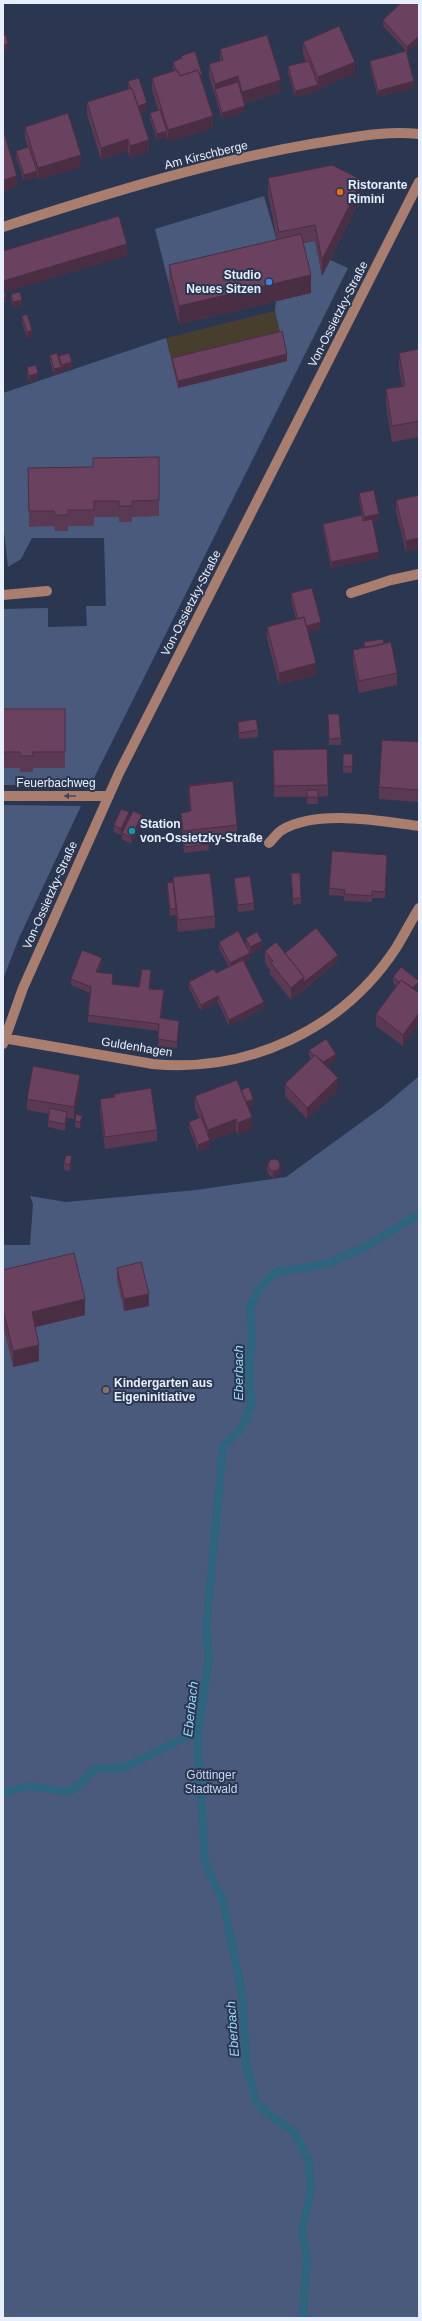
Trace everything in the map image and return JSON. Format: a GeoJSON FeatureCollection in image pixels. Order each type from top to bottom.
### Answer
{"type":"FeatureCollection","features":[{"type":"Feature","properties":{"kind":"street","name":"Am Kirschberge"},"geometry":{"type":"LineString","coordinates":[[3,227],[186,173],[286,149],[397,132],[419,134]]}},
{"type":"Feature","properties":{"kind":"street","name":"Von-Ossietzky-Straße"},"geometry":{"type":"LineString","coordinates":[[4,1040],[24,988],[109,796],[419,182]]}},
{"type":"Feature","properties":{"kind":"street"},"geometry":{"type":"LineString","coordinates":[[351,593],[392,580],[419,574]]}},
{"type":"Feature","properties":{"kind":"street"},"geometry":{"type":"LineString","coordinates":[[3,595],[47,591]]}},
{"type":"Feature","properties":{"kind":"street","name":"Feuerbachweg"},"geometry":{"type":"LineString","coordinates":[[3,796],[109,796]]}},
{"type":"Feature","properties":{"kind":"street"},"geometry":{"type":"LineString","coordinates":[[269,843],[281,830],[298,824],[322,819],[357,819],[419,826]]}},
{"type":"Feature","properties":{"kind":"street","name":"Guldenhagen"},"geometry":{"type":"LineString","coordinates":[[4,1040],[153,1064],[176,1066],[200,1066],[248,1057],[295,1038],[336,1013],[368,982],[395,949],[419,908]]}},
{"type":"Feature","properties":{"kind":"shaded area"},"geometry":{"type":"Polygon","coordinates":[[[275,311],[287,361],[178,388],[166,338],[275,311]]]}},
{"type":"Feature","properties":{"kind":"green space"},"geometry":{"type":"Polygon","coordinates":[[[264,196],[279,248],[315,241],[322,275],[330,260],[348,268],[93,780],[89,785],[3,785],[3,609],[48,608],[48,627],[87,626],[86,606],[106,606],[104,538],[32,538],[21,559],[8,567],[3,523],[3,393],[166,338],[178,387],[287,361],[275,311],[276,301],[179,324],[155,229],[264,196]]]}},
{"type":"Feature","properties":{"kind":"green space"},"geometry":{"type":"Polygon","coordinates":[[[3,805],[81,806],[19,938],[3,979],[3,805]]]}},
{"type":"Feature","properties":{"kind":"green space","name":"Göttinger Stadtwald"},"geometry":{"type":"Polygon","coordinates":[[[419,1076],[419,2318],[3,2318],[3,1245],[30,1245],[33,1204],[30,1196],[66,1202],[196,1190],[286,1177],[385,1105],[419,1076]]]}},
{"type":"Feature","properties":{"kind":"building"},"geometry":{"type":"Polygon","coordinates":[[[401,3],[419,3],[419,36],[407,47],[383,20],[401,3]]]}},
{"type":"Feature","properties":{"kind":"building"},"geometry":{"type":"Polygon","coordinates":[[[339,26],[355,62],[318,77],[303,42],[339,26]]]}},
{"type":"Feature","properties":{"kind":"building"},"geometry":{"type":"Polygon","coordinates":[[[6,35],[8,44],[3,45],[3,36],[6,35]]]}},
{"type":"Feature","properties":{"kind":"building"},"geometry":{"type":"Polygon","coordinates":[[[267,35],[281,80],[242,92],[238,76],[215,84],[209,64],[223,60],[220,49],[267,35]]]}},
{"type":"Feature","properties":{"kind":"building"},"geometry":{"type":"Polygon","coordinates":[[[195,51],[202,74],[200,75],[198,70],[180,76],[173,62],[182,58],[181,56],[195,51]]]}},
{"type":"Feature","properties":{"kind":"building"},"geometry":{"type":"Polygon","coordinates":[[[406,51],[414,81],[378,91],[370,61],[406,51]]]}},
{"type":"Feature","properties":{"kind":"building"},"geometry":{"type":"Polygon","coordinates":[[[309,61],[318,85],[295,91],[288,66],[309,61]]]}},
{"type":"Feature","properties":{"kind":"building"},"geometry":{"type":"Polygon","coordinates":[[[177,70],[180,76],[198,70],[213,116],[168,130],[152,78],[177,70]]]}},
{"type":"Feature","properties":{"kind":"building"},"geometry":{"type":"Polygon","coordinates":[[[139,78],[147,103],[138,106],[128,81],[139,78]]]}},
{"type":"Feature","properties":{"kind":"building"},"geometry":{"type":"Polygon","coordinates":[[[238,82],[245,106],[222,113],[215,89],[238,82]]]}},
{"type":"Feature","properties":{"kind":"building"},"geometry":{"type":"Polygon","coordinates":[[[132,88],[149,140],[130,146],[128,139],[101,148],[87,102],[132,88]]]}},
{"type":"Feature","properties":{"kind":"building"},"geometry":{"type":"Polygon","coordinates":[[[160,110],[167,131],[157,134],[150,113],[160,110]]]}},
{"type":"Feature","properties":{"kind":"building"},"geometry":{"type":"Polygon","coordinates":[[[68,113],[81,155],[38,168],[25,127],[68,113]]]}},
{"type":"Feature","properties":{"kind":"building"},"geometry":{"type":"Polygon","coordinates":[[[3,133],[17,176],[3,180],[3,133]]]}},
{"type":"Feature","properties":{"kind":"building"},"geometry":{"type":"Polygon","coordinates":[[[29,147],[37,171],[24,175],[16,151],[29,147]]]}},
{"type":"Feature","properties":{"kind":"building"},"geometry":{"type":"Polygon","coordinates":[[[332,165],[362,180],[322,260],[315,225],[279,232],[268,178],[332,165]]]}},
{"type":"Feature","properties":{"kind":"building"},"geometry":{"type":"Polygon","coordinates":[[[119,216],[127,244],[3,281],[3,251],[119,216]]]}},
{"type":"Feature","properties":{"kind":"building"},"geometry":{"type":"Polygon","coordinates":[[[301,234],[311,275],[179,306],[169,265],[301,234]]]}},
{"type":"Feature","properties":{"kind":"building"},"geometry":{"type":"Polygon","coordinates":[[[3,286],[6,297],[3,298],[3,286]]]}},
{"type":"Feature","properties":{"kind":"building"},"geometry":{"type":"Polygon","coordinates":[[[20,292],[22,300],[13,302],[11,294],[20,292]]]}},
{"type":"Feature","properties":{"kind":"building"},"geometry":{"type":"Polygon","coordinates":[[[27,314],[32,330],[27,332],[22,316],[27,314]]]}},
{"type":"Feature","properties":{"kind":"building"},"geometry":{"type":"Polygon","coordinates":[[[282,331],[287,354],[178,381],[172,358],[282,331]]]}},
{"type":"Feature","properties":{"kind":"building"},"geometry":{"type":"Polygon","coordinates":[[[419,349],[419,421],[392,426],[386,389],[405,386],[399,353],[419,349]]]}},
{"type":"Feature","properties":{"kind":"building"},"geometry":{"type":"Polygon","coordinates":[[[57,353],[61,367],[54,369],[50,355],[57,353]]]}},
{"type":"Feature","properties":{"kind":"building"},"geometry":{"type":"Polygon","coordinates":[[[69,353],[72,362],[62,365],[59,356],[69,353]]]}},
{"type":"Feature","properties":{"kind":"building"},"geometry":{"type":"Polygon","coordinates":[[[36,365],[38,373],[29,376],[27,367],[36,365]]]}},
{"type":"Feature","properties":{"kind":"building"},"geometry":{"type":"Polygon","coordinates":[[[159,457],[159,500],[132,501],[132,506],[119,506],[119,501],[94,501],[94,510],[68,510],[68,515],[55,515],[54,511],[29,511],[28,468],[93,467],[93,458],[159,457]]]}},
{"type":"Feature","properties":{"kind":"building"},"geometry":{"type":"Polygon","coordinates":[[[374,490],[379,514],[364,517],[359,493],[374,490]]]}},
{"type":"Feature","properties":{"kind":"building"},"geometry":{"type":"Polygon","coordinates":[[[419,495],[419,538],[406,541],[396,500],[419,495]]]}},
{"type":"Feature","properties":{"kind":"building"},"geometry":{"type":"Polygon","coordinates":[[[362,515],[363,521],[372,519],[379,552],[331,562],[323,524],[362,515]]]}},
{"type":"Feature","properties":{"kind":"building"},"geometry":{"type":"Polygon","coordinates":[[[312,588],[321,622],[306,626],[304,617],[298,619],[291,593],[312,588]]]}},
{"type":"Feature","properties":{"kind":"building"},"geometry":{"type":"Polygon","coordinates":[[[304,617],[316,663],[279,673],[267,627],[304,617]]]}},
{"type":"Feature","properties":{"kind":"building"},"geometry":{"type":"Polygon","coordinates":[[[383,639],[384,644],[365,648],[364,642],[383,639]]]}},
{"type":"Feature","properties":{"kind":"building"},"geometry":{"type":"Polygon","coordinates":[[[391,642],[397,673],[359,681],[353,650],[391,642]]]}},
{"type":"Feature","properties":{"kind":"building"},"geometry":{"type":"Polygon","coordinates":[[[3,709],[65,709],[65,752],[33,752],[33,756],[20,756],[20,752],[3,752],[3,709]]]}},
{"type":"Feature","properties":{"kind":"building"},"geometry":{"type":"Polygon","coordinates":[[[328,714],[339,714],[341,738],[329,739],[328,714]]]}},
{"type":"Feature","properties":{"kind":"building"},"geometry":{"type":"Polygon","coordinates":[[[256,719],[258,730],[239,733],[238,722],[256,719]]]}},
{"type":"Feature","properties":{"kind":"building"},"geometry":{"type":"Polygon","coordinates":[[[382,740],[419,742],[418,790],[379,787],[382,740]]]}},
{"type":"Feature","properties":{"kind":"building"},"geometry":{"type":"Polygon","coordinates":[[[327,749],[328,785],[274,786],[273,750],[327,749]]]}},
{"type":"Feature","properties":{"kind":"building"},"geometry":{"type":"Polygon","coordinates":[[[343,754],[353,754],[352,767],[343,766],[343,754]]]}},
{"type":"Feature","properties":{"kind":"building"},"geometry":{"type":"Polygon","coordinates":[[[233,781],[237,825],[183,831],[181,813],[191,811],[189,786],[233,781]]]}},
{"type":"Feature","properties":{"kind":"building"},"geometry":{"type":"Polygon","coordinates":[[[212,782],[189,786],[189,791],[188,785],[212,782]]]}},
{"type":"Feature","properties":{"kind":"building"},"geometry":{"type":"Polygon","coordinates":[[[307,790],[318,790],[318,797],[307,797],[307,790]]]}},
{"type":"Feature","properties":{"kind":"building"},"geometry":{"type":"Polygon","coordinates":[[[121,809],[129,812],[121,829],[114,825],[121,809]]]}},
{"type":"Feature","properties":{"kind":"building"},"geometry":{"type":"Polygon","coordinates":[[[133,811],[142,815],[131,837],[122,833],[133,811]]]}},
{"type":"Feature","properties":{"kind":"building"},"geometry":{"type":"Polygon","coordinates":[[[208,834],[209,844],[184,847],[183,837],[208,834]]]}},
{"type":"Feature","properties":{"kind":"building"},"geometry":{"type":"Polygon","coordinates":[[[332,851],[387,855],[385,892],[372,891],[372,896],[344,894],[345,890],[329,888],[332,851]]]}},
{"type":"Feature","properties":{"kind":"building"},"geometry":{"type":"Polygon","coordinates":[[[210,873],[215,916],[178,920],[173,877],[210,873]]]}},
{"type":"Feature","properties":{"kind":"building"},"geometry":{"type":"Polygon","coordinates":[[[291,873],[300,873],[301,898],[293,899],[291,873]]]}},
{"type":"Feature","properties":{"kind":"building"},"geometry":{"type":"Polygon","coordinates":[[[250,876],[254,903],[238,905],[234,878],[250,876]]]}},
{"type":"Feature","properties":{"kind":"building"},"geometry":{"type":"Polygon","coordinates":[[[173,882],[176,909],[170,909],[167,883],[173,882]]]}},
{"type":"Feature","properties":{"kind":"building"},"geometry":{"type":"Polygon","coordinates":[[[316,928],[338,955],[304,982],[304,977],[285,953],[316,928]]]}},
{"type":"Feature","properties":{"kind":"building"},"geometry":{"type":"Polygon","coordinates":[[[238,931],[250,953],[230,963],[219,942],[238,931]]]}},
{"type":"Feature","properties":{"kind":"building"},"geometry":{"type":"Polygon","coordinates":[[[257,932],[262,941],[250,947],[246,938],[257,932]]]}},
{"type":"Feature","properties":{"kind":"building"},"geometry":{"type":"Polygon","coordinates":[[[276,942],[304,977],[291,988],[270,962],[273,961],[265,951],[276,942]]]}},
{"type":"Feature","properties":{"kind":"building"},"geometry":{"type":"Polygon","coordinates":[[[82,950],[102,958],[96,972],[113,974],[112,984],[139,987],[142,969],[151,970],[149,989],[164,990],[160,1018],[179,1021],[177,1042],[158,1039],[159,1024],[88,1015],[91,987],[71,979],[82,950]]]}},
{"type":"Feature","properties":{"kind":"building"},"geometry":{"type":"Polygon","coordinates":[[[243,960],[264,1002],[229,1020],[218,996],[201,1005],[189,982],[214,969],[216,973],[243,960]]]}},
{"type":"Feature","properties":{"kind":"building"},"geometry":{"type":"Polygon","coordinates":[[[401,967],[419,981],[413,988],[401,980],[399,982],[393,977],[401,967]]]}},
{"type":"Feature","properties":{"kind":"building"},"geometry":{"type":"Polygon","coordinates":[[[401,980],[419,993],[419,1013],[403,1035],[376,1014],[401,980]]]}},
{"type":"Feature","properties":{"kind":"building"},"geometry":{"type":"Polygon","coordinates":[[[326,1039],[336,1054],[323,1062],[315,1055],[314,1056],[309,1050],[326,1039]]]}},
{"type":"Feature","properties":{"kind":"building"},"geometry":{"type":"Polygon","coordinates":[[[315,1055],[338,1078],[307,1108],[285,1084],[315,1055]]]}},
{"type":"Feature","properties":{"kind":"building"},"geometry":{"type":"Polygon","coordinates":[[[33,1066],[80,1075],[74,1107],[27,1099],[33,1066]]]}},
{"type":"Feature","properties":{"kind":"building"},"geometry":{"type":"Polygon","coordinates":[[[237,1080],[252,1117],[238,1123],[236,1119],[208,1130],[195,1096],[237,1080]]]}},
{"type":"Feature","properties":{"kind":"building"},"geometry":{"type":"Polygon","coordinates":[[[249,1087],[253,1099],[246,1102],[241,1090],[249,1087]]]}},
{"type":"Feature","properties":{"kind":"building"},"geometry":{"type":"Polygon","coordinates":[[[151,1088],[157,1130],[105,1137],[100,1099],[115,1097],[114,1094],[151,1088]]]}},
{"type":"Feature","properties":{"kind":"building"},"geometry":{"type":"Polygon","coordinates":[[[50,1108],[67,1112],[65,1124],[48,1121],[50,1108]]]}},
{"type":"Feature","properties":{"kind":"building"},"geometry":{"type":"Polygon","coordinates":[[[76,1114],[82,1116],[80,1122],[75,1121],[76,1114]]]}},
{"type":"Feature","properties":{"kind":"building"},"geometry":{"type":"Polygon","coordinates":[[[201,1117],[210,1140],[198,1145],[189,1122],[201,1117]]]}},
{"type":"Feature","properties":{"kind":"building"},"geometry":{"type":"Polygon","coordinates":[[[66,1155],[72,1156],[70,1165],[64,1163],[66,1155]]]}},
{"type":"Feature","properties":{"kind":"building"},"geometry":{"type":"Polygon","coordinates":[[[276,1159],[279,1160],[279,1170],[272,1171],[269,1170],[268,1163],[269,1160],[276,1159]]]}},
{"type":"Feature","properties":{"kind":"building"},"geometry":{"type":"Polygon","coordinates":[[[74,1253],[85,1299],[32,1312],[39,1345],[13,1351],[3,1309],[3,1270],[74,1253]]]}},
{"type":"Feature","properties":{"kind":"building"},"geometry":{"type":"Polygon","coordinates":[[[141,1262],[149,1294],[124,1299],[117,1268],[141,1262]]]}},
{"type":"Feature","properties":{"kind":"waterway","name":"Eberbach"},"geometry":{"type":"LineString","coordinates":[[305,2318],[303,2311],[307,2257],[302,2230],[311,2190],[309,2160],[293,2131],[268,2114],[256,2101],[247,2068],[242,1993],[223,1901],[205,1863],[198,1731],[209,1658],[206,1629],[223,1447],[242,1427],[251,1406],[249,1367],[252,1340],[250,1308],[259,1289],[276,1272],[326,1264],[367,1246],[419,1214]]}},
{"type":"Feature","properties":{"kind":"waterway"},"geometry":{"type":"LineString","coordinates":[[3,1793],[28,1786],[69,1792],[80,1784],[94,1769],[126,1767],[198,1731]]}},
{"type":"Feature","properties":{"kind":"place","name":"Ristorante Rimini"},"geometry":{"type":"Point","coordinates":[340,192]}},
{"type":"Feature","properties":{"kind":"place","name":"Studio Neues Sitzen"},"geometry":{"type":"Point","coordinates":[269,282]}},
{"type":"Feature","properties":{"kind":"place","name":"Station von-Ossietzky-Straße"},"geometry":{"type":"Point","coordinates":[132,831]}},
{"type":"Feature","properties":{"kind":"place","name":"Kindergarten aus Eigeninitiative"},"geometry":{"type":"Point","coordinates":[106,1390]}}]}
